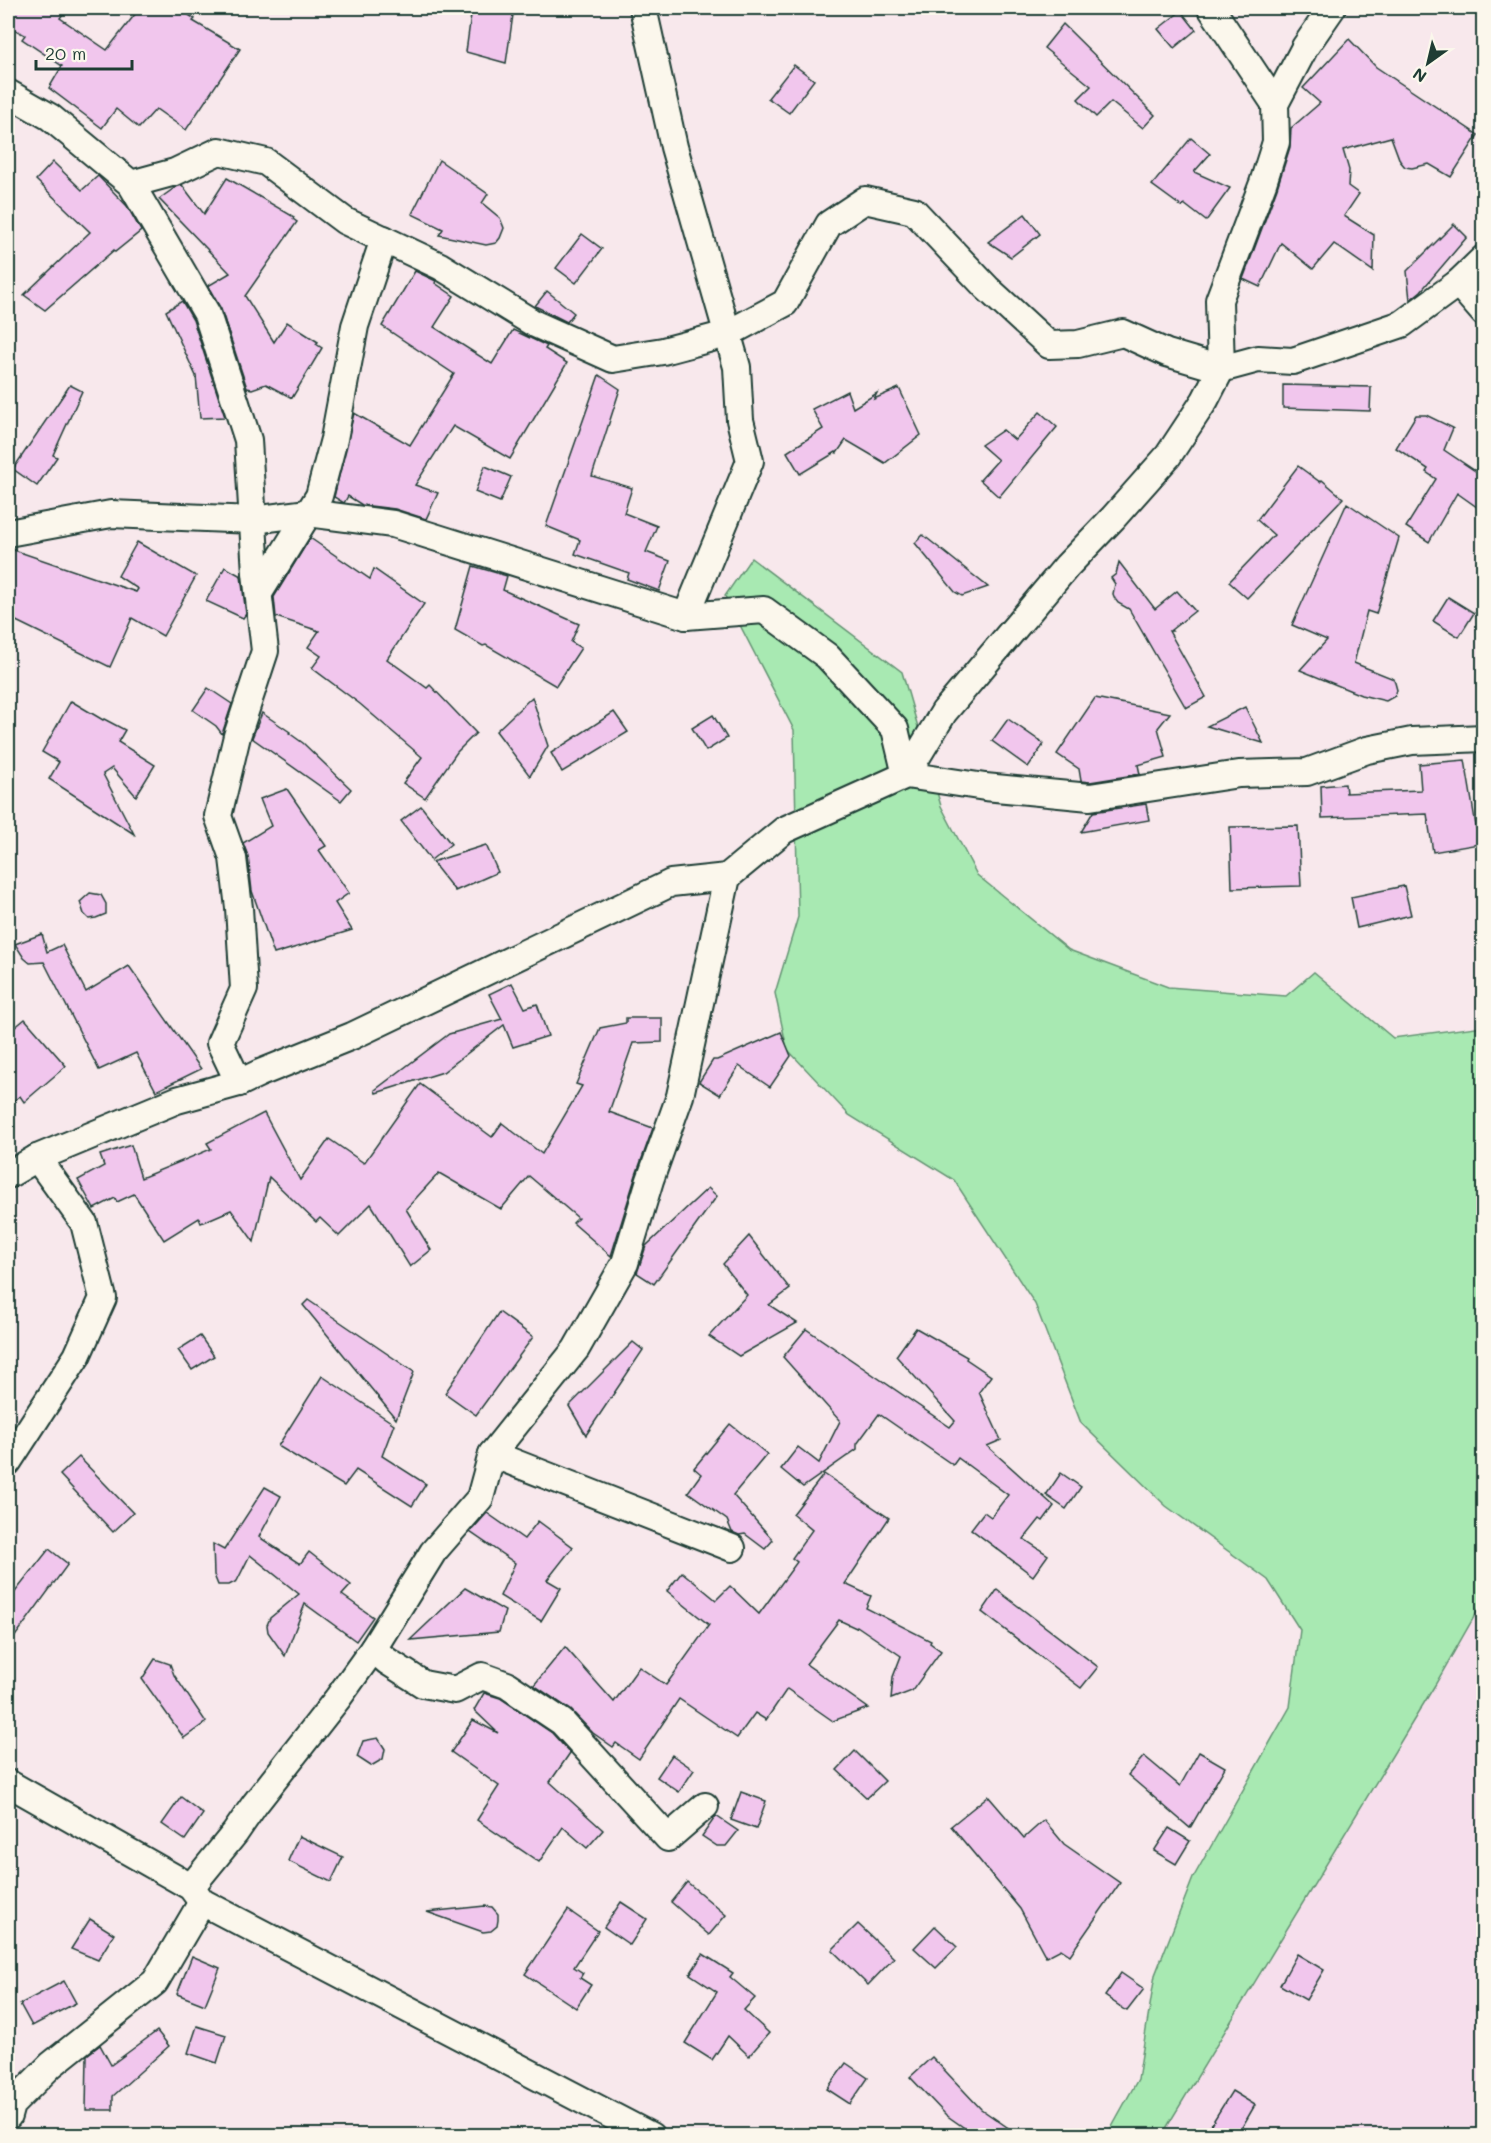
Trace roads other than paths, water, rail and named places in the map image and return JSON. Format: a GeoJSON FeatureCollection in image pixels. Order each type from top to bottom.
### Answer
{"type":"FeatureCollection","features":[{"type":"Feature","properties":{"kind":"street"},"geometry":{"type":"LineString","coordinates":[[643,8],[674,147],[737,367],[740,420],[750,461],[686,616]]}},
{"type":"Feature","properties":{"kind":"street"},"geometry":{"type":"LineString","coordinates":[[1211,8],[1275,104]]}},
{"type":"Feature","properties":{"kind":"street"},"geometry":{"type":"LineString","coordinates":[[906,775],[944,712],[1067,566],[1168,456],[1205,400],[1221,369],[1218,300],[1263,183],[1276,142],[1275,104],[1305,47],[1332,8]]}},
{"type":"Feature","properties":{"kind":"street"},"geometry":{"type":"LineString","coordinates":[[8,93],[50,117],[131,184],[207,314],[248,440],[265,651],[237,736],[218,816],[233,858],[240,908],[244,989],[220,1043],[239,1083]]}},
{"type":"Feature","properties":{"kind":"street"},"geometry":{"type":"LineString","coordinates":[[131,184],[175,172],[219,151],[266,162],[345,221],[440,266],[535,324],[613,359],[663,351],[727,333],[785,303],[829,224],[865,200],[914,211],[987,288],[1049,345],[1078,344],[1123,333],[1167,353],[1221,369],[1258,358],[1293,361],[1402,324],[1458,283],[1484,258]]}},
{"type":"Feature","properties":{"kind":"street"},"geometry":{"type":"LineString","coordinates":[[259,593],[319,496],[334,439],[355,326],[384,239]]}},
{"type":"Feature","properties":{"kind":"street"},"geometry":{"type":"LineString","coordinates":[[1458,283],[1484,313]]}},
{"type":"Feature","properties":{"kind":"street"},"geometry":{"type":"LineString","coordinates":[[8,532],[111,514],[253,520],[308,513],[393,524],[686,616],[764,610],[827,656],[895,729],[906,775]]}},
{"type":"Feature","properties":{"kind":"street"},"geometry":{"type":"LineString","coordinates":[[8,1175],[37,1158],[177,1100],[239,1083],[352,1036],[672,883],[727,877],[784,830],[906,775],[985,787],[1090,797],[1239,774],[1307,772],[1367,750],[1412,741],[1484,738]]}},
{"type":"Feature","properties":{"kind":"street"},"geometry":{"type":"LineString","coordinates":[[8,2116],[11,2105],[51,2065],[155,1982],[196,1894],[373,1649],[434,1552],[480,1498],[492,1454],[576,1350],[625,1263],[650,1180],[680,1096],[727,877]]}},
{"type":"Feature","properties":{"kind":"street"},"geometry":{"type":"LineString","coordinates":[[8,1462],[76,1356],[104,1298],[84,1223],[37,1158]]}},
{"type":"Feature","properties":{"kind":"street"},"geometry":{"type":"LineString","coordinates":[[492,1454],[732,1548]]}},
{"type":"Feature","properties":{"kind":"street"},"geometry":{"type":"LineString","coordinates":[[373,1649],[387,1661],[423,1684],[455,1690],[482,1676],[507,1684],[562,1722],[668,1838],[705,1806]]}},
{"type":"Feature","properties":{"kind":"street"},"geometry":{"type":"LineString","coordinates":[[8,1783],[196,1894],[651,2136]]}}]}
